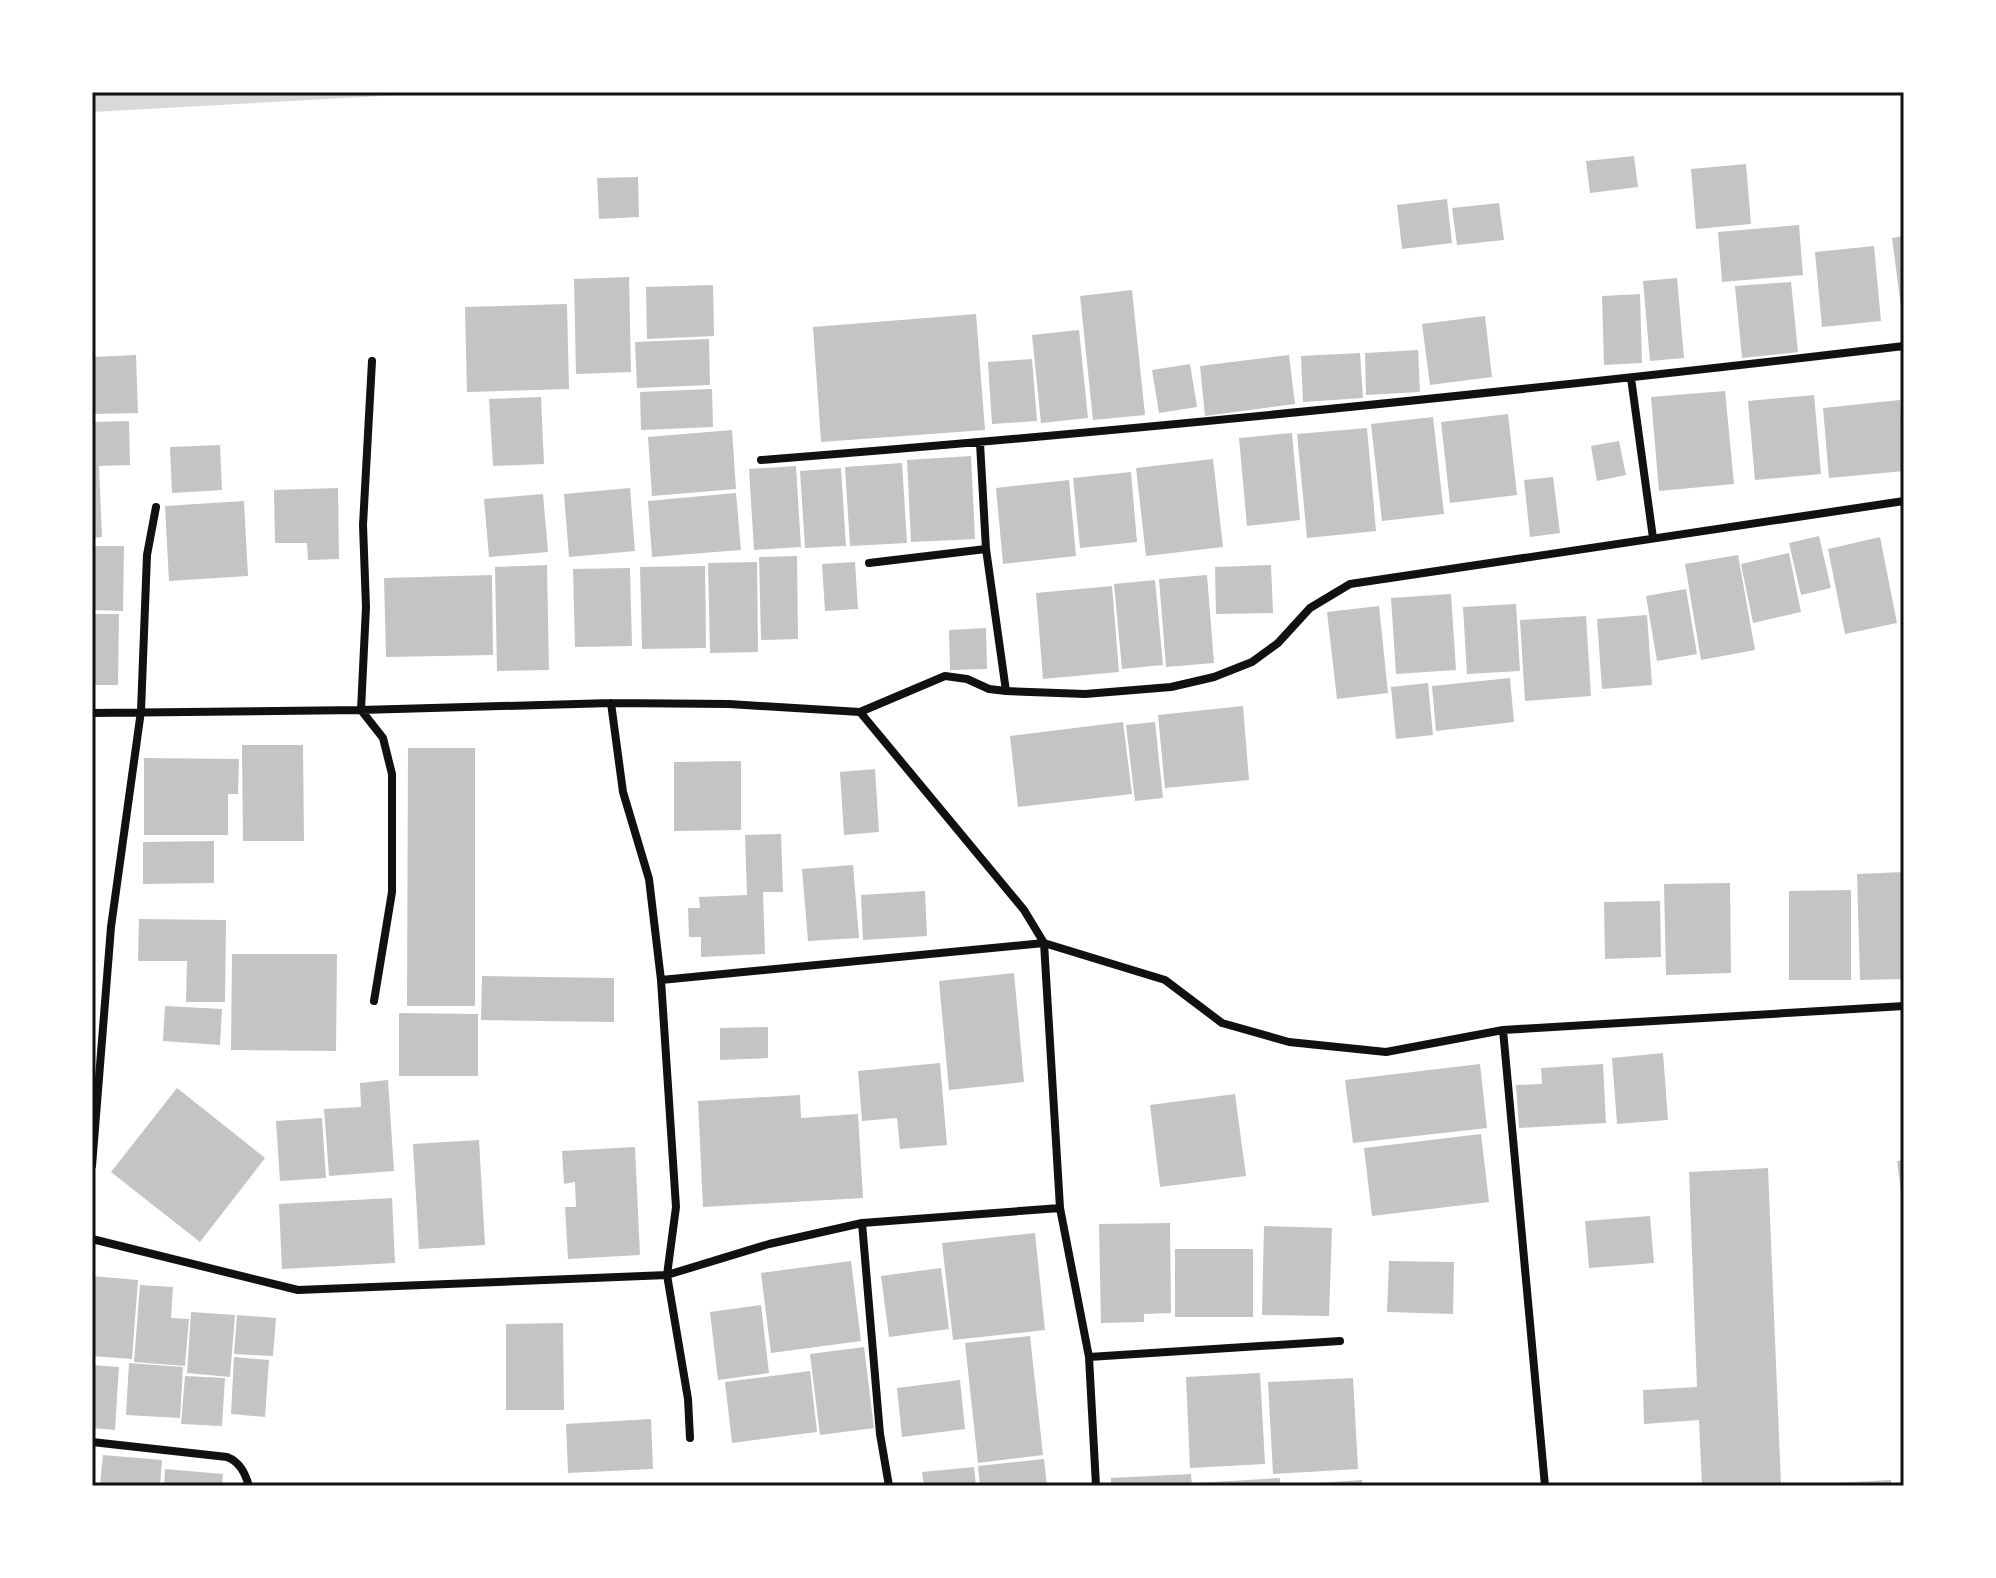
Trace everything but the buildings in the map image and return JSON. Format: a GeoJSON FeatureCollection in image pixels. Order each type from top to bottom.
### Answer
{"type":"FeatureCollection","features":[{"type":"Feature","properties":{"kind":"street"},"geometry":{"type":"LineString","coordinates":[[761,460],[980,443],[1631,378],[1904,346]]}},
{"type":"Feature","properties":{"kind":"street"},"geometry":{"type":"LineString","coordinates":[[372,361],[363,525],[366,607],[361,710],[383,738],[392,774],[392,892],[374,1001]]}},
{"type":"Feature","properties":{"kind":"street"},"geometry":{"type":"LineString","coordinates":[[1631,378],[1653,538]]}},
{"type":"Feature","properties":{"kind":"street"},"geometry":{"type":"LineString","coordinates":[[980,443],[986,549],[1006,691]]}},
{"type":"Feature","properties":{"kind":"street"},"geometry":{"type":"LineString","coordinates":[[92,713],[611,703],[729,704],[860,712],[945,676],[1006,691],[1085,694],[1171,687],[1214,677],[1252,662],[1278,643],[1310,608],[1350,584],[1904,501]]}},
{"type":"Feature","properties":{"kind":"street"},"geometry":{"type":"LineString","coordinates":[[92,1166],[111,927],[141,711],[147,555],[156,507]]}},
{"type":"Feature","properties":{"kind":"street"},"geometry":{"type":"LineString","coordinates":[[869,563],[986,549]]}},
{"type":"Feature","properties":{"kind":"street"},"geometry":{"type":"LineString","coordinates":[[611,703],[623,792],[649,879],[661,980],[676,1207],[667,1275],[688,1399],[690,1438]]}},
{"type":"Feature","properties":{"kind":"street"},"geometry":{"type":"LineString","coordinates":[[860,712],[1024,910],[1044,943],[1060,1208],[1089,1357],[1096,1486]]}},
{"type":"Feature","properties":{"kind":"street"},"geometry":{"type":"LineString","coordinates":[[661,980],[1044,943],[1165,980],[1222,1023],[1289,1042],[1386,1052],[1503,1030],[1904,1006]]}},
{"type":"Feature","properties":{"kind":"street"},"geometry":{"type":"LineString","coordinates":[[1503,1030],[1545,1486]]}},
{"type":"Feature","properties":{"kind":"street"},"geometry":{"type":"LineString","coordinates":[[92,1239],[298,1290],[667,1275],[769,1244],[862,1223],[1060,1208]]}},
{"type":"Feature","properties":{"kind":"street"},"geometry":{"type":"LineString","coordinates":[[862,1223],[880,1434],[889,1486]]}},
{"type":"Feature","properties":{"kind":"street"},"geometry":{"type":"LineString","coordinates":[[1089,1357],[1340,1341]]}},
{"type":"Feature","properties":{"kind":"street"},"geometry":{"type":"LineString","coordinates":[[92,1442],[227,1457],[235,1460],[249,1486]]}},
{"type":"Feature","properties":{"kind":"shaded area"},"geometry":{"type":"Polygon","coordinates":[[[92,92],[454,92],[92,112],[92,92]]]}}]}
